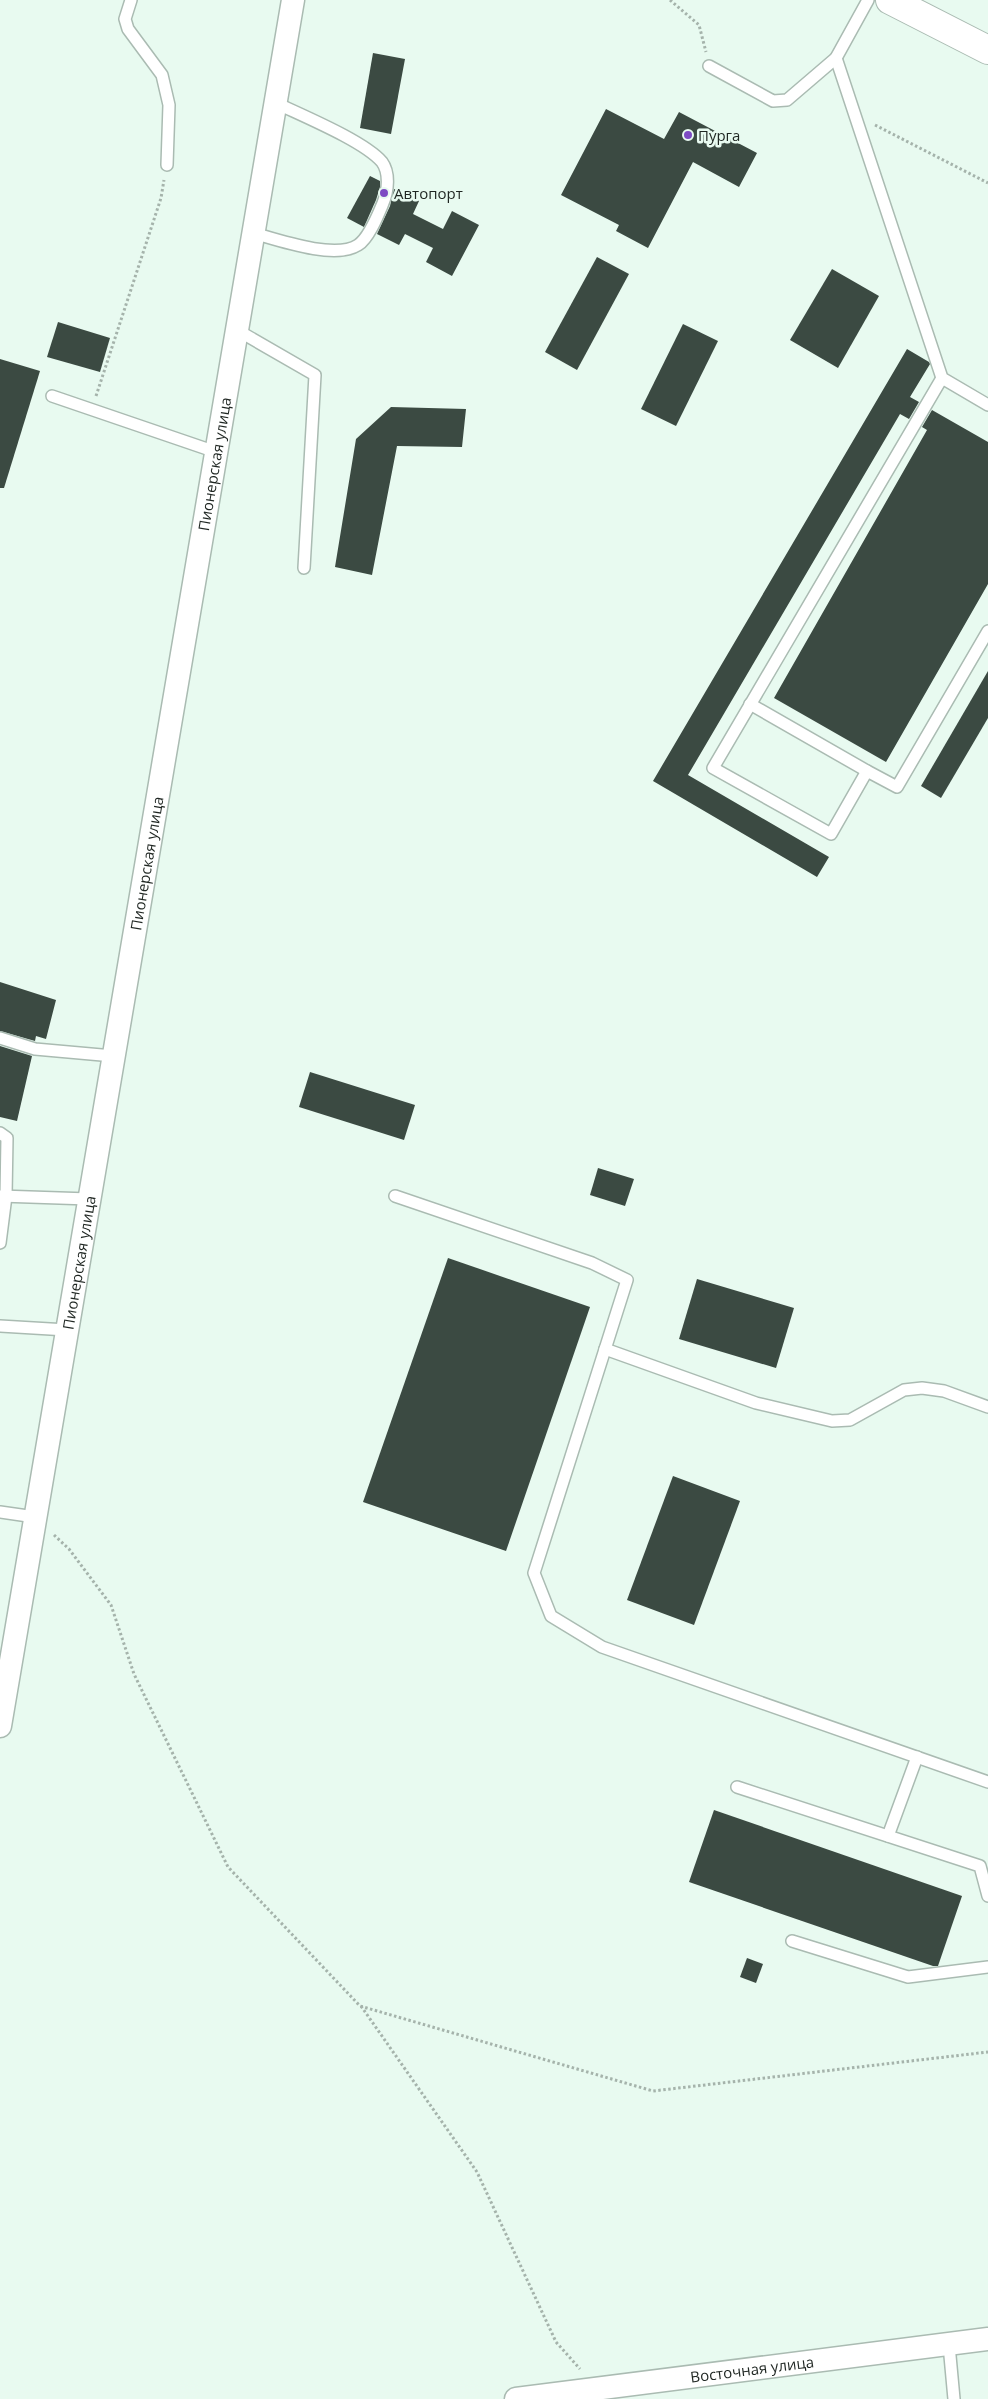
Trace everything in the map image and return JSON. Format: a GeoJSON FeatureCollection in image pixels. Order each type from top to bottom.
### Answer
{"type":"FeatureCollection","features":[{"type":"Feature","properties":{"kind":"main road"},"geometry":{"type":"LineString","coordinates":[[890,0],[988,50]]}},
{"type":"Feature","properties":{"kind":"street","name":"Пионерская улица"},"geometry":{"type":"LineString","coordinates":[[0,1726],[293,0]]}},
{"type":"Feature","properties":{"kind":"street","name":"Восточная улица"},"geometry":{"type":"LineString","coordinates":[[516,2399],[988,2339]]}},
{"type":"Feature","properties":{"kind":"lane"},"geometry":{"type":"LineString","coordinates":[[130,0],[125,19],[128,28],[162,75],[169,105],[167,165]]}},
{"type":"Feature","properties":{"kind":"lane"},"geometry":{"type":"LineString","coordinates":[[709,66],[773,101],[787,100],[836,58],[868,0]]}},
{"type":"Feature","properties":{"kind":"lane"},"geometry":{"type":"LineString","coordinates":[[836,58],[942,378],[988,405]]}},
{"type":"Feature","properties":{"kind":"lane"},"geometry":{"type":"LineString","coordinates":[[254,233],[305,248],[336,251],[358,245],[372,227],[385,198],[388,178],[384,165],[371,150],[276,103]]}},
{"type":"Feature","properties":{"kind":"lane"},"geometry":{"type":"LineString","coordinates":[[237,330],[315,375],[304,568]]}},
{"type":"Feature","properties":{"kind":"lane"},"geometry":{"type":"LineString","coordinates":[[867,771],[831,834],[713,768],[942,378]]}},
{"type":"Feature","properties":{"kind":"lane"},"geometry":{"type":"LineString","coordinates":[[52,396],[216,452]]}},
{"type":"Feature","properties":{"kind":"lane"},"geometry":{"type":"LineString","coordinates":[[750,704],[897,787],[988,631]]}},
{"type":"Feature","properties":{"kind":"lane"},"geometry":{"type":"LineString","coordinates":[[0,1038],[36,1049],[113,1056]]}},
{"type":"Feature","properties":{"kind":"lane"},"geometry":{"type":"LineString","coordinates":[[0,1134],[7,1138],[0,1243]]}},
{"type":"Feature","properties":{"kind":"lane"},"geometry":{"type":"LineString","coordinates":[[3,1196],[89,1199]]}},
{"type":"Feature","properties":{"kind":"lane"},"geometry":{"type":"LineString","coordinates":[[395,1196],[592,1263],[627,1280],[534,1573],[552,1616],[602,1647],[988,1782]]}},
{"type":"Feature","properties":{"kind":"lane"},"geometry":{"type":"LineString","coordinates":[[0,1326],[67,1330]]}},
{"type":"Feature","properties":{"kind":"lane"},"geometry":{"type":"LineString","coordinates":[[605,1349],[756,1403],[832,1420],[850,1420],[904,1390],[922,1388],[944,1392],[988,1407]]}},
{"type":"Feature","properties":{"kind":"lane"},"geometry":{"type":"LineString","coordinates":[[0,1512],[35,1517]]}},
{"type":"Feature","properties":{"kind":"lane"},"geometry":{"type":"LineString","coordinates":[[888,1836],[917,1757]]}},
{"type":"Feature","properties":{"kind":"lane"},"geometry":{"type":"LineString","coordinates":[[736,1787],[980,1866],[988,1896]]}},
{"type":"Feature","properties":{"kind":"lane"},"geometry":{"type":"LineString","coordinates":[[792,1941],[908,1977],[988,1967]]}},
{"type":"Feature","properties":{"kind":"lane"},"geometry":{"type":"LineString","coordinates":[[948,2344],[954,2399]]}},
{"type":"Feature","properties":{"kind":"path"},"geometry":{"type":"LineString","coordinates":[[670,0],[699,25],[709,66]]}},
{"type":"Feature","properties":{"kind":"path"},"geometry":{"type":"LineString","coordinates":[[855,115],[988,183]]}},
{"type":"Feature","properties":{"kind":"path"},"geometry":{"type":"LineString","coordinates":[[91,410],[162,198],[167,165]]}},
{"type":"Feature","properties":{"kind":"path"},"geometry":{"type":"LineString","coordinates":[[35,1517],[69,1550],[111,1605],[134,1674],[228,1868],[360,2006],[478,2172],[556,2342],[596,2389]]}},
{"type":"Feature","properties":{"kind":"path"},"geometry":{"type":"LineString","coordinates":[[360,2006],[653,2091],[988,2052]]}},
{"type":"Feature","properties":{"kind":"building"},"geometry":{"type":"Polygon","coordinates":[[[373,53],[405,59],[391,134],[360,128],[373,53]]]}},
{"type":"Feature","properties":{"kind":"building"},"geometry":{"type":"Polygon","coordinates":[[[606,109],[664,139],[679,112],[757,153],[739,187],[693,162],[648,248],[616,231],[619,225],[561,195],[606,109]]]}},
{"type":"Feature","properties":{"kind":"building"},"geometry":{"type":"Polygon","coordinates":[[[370,176],[380,181],[380,187],[364,227],[347,218],[370,176]]]}},
{"type":"Feature","properties":{"kind":"building"},"geometry":{"type":"Polygon","coordinates":[[[394,189],[419,201],[413,214],[443,229],[452,211],[479,225],[452,276],[426,262],[433,248],[405,234],[399,245],[377,234],[390,206],[394,189]]]}},
{"type":"Feature","properties":{"kind":"building"},"geometry":{"type":"Polygon","coordinates":[[[597,257],[629,274],[577,370],[545,352],[597,257]]]}},
{"type":"Feature","properties":{"kind":"building"},"geometry":{"type":"Polygon","coordinates":[[[832,269],[879,296],[838,368],[790,340],[832,269]]]}},
{"type":"Feature","properties":{"kind":"building"},"geometry":{"type":"Polygon","coordinates":[[[58,322],[110,338],[100,372],[47,357],[58,322]]]}},
{"type":"Feature","properties":{"kind":"building"},"geometry":{"type":"Polygon","coordinates":[[[683,324],[718,341],[676,426],[641,409],[683,324]]]}},
{"type":"Feature","properties":{"kind":"building"},"geometry":{"type":"Polygon","coordinates":[[[907,349],[930,364],[910,397],[919,402],[909,419],[900,414],[688,775],[829,857],[817,877],[653,781],[907,349]]]}},
{"type":"Feature","properties":{"kind":"building"},"geometry":{"type":"Polygon","coordinates":[[[0,359],[40,371],[4,488],[0,488],[0,359]]]}},
{"type":"Feature","properties":{"kind":"building"},"geometry":{"type":"Polygon","coordinates":[[[391,407],[466,409],[462,447],[397,446],[372,575],[335,567],[356,439],[391,407]]]}},
{"type":"Feature","properties":{"kind":"building"},"geometry":{"type":"Polygon","coordinates":[[[932,410],[988,442],[988,584],[886,762],[774,698],[927,430],[922,427],[932,410]]]}},
{"type":"Feature","properties":{"kind":"building"},"geometry":{"type":"Polygon","coordinates":[[[988,671],[988,718],[941,798],[921,786],[988,671]]]}},
{"type":"Feature","properties":{"kind":"building"},"geometry":{"type":"Polygon","coordinates":[[[0,982],[56,1000],[46,1039],[36,1036],[35,1041],[0,1031],[0,982]]]}},
{"type":"Feature","properties":{"kind":"building"},"geometry":{"type":"Polygon","coordinates":[[[0,1046],[32,1056],[17,1121],[0,1117],[0,1046]]]}},
{"type":"Feature","properties":{"kind":"building"},"geometry":{"type":"Polygon","coordinates":[[[310,1072],[415,1105],[404,1140],[299,1107],[310,1072]]]}},
{"type":"Feature","properties":{"kind":"building"},"geometry":{"type":"Polygon","coordinates":[[[598,1168],[634,1179],[625,1206],[590,1195],[598,1168]]]}},
{"type":"Feature","properties":{"kind":"building"},"geometry":{"type":"Polygon","coordinates":[[[448,1258],[590,1307],[506,1551],[363,1502],[448,1258]]]}},
{"type":"Feature","properties":{"kind":"building"},"geometry":{"type":"Polygon","coordinates":[[[697,1279],[794,1308],[776,1368],[679,1339],[697,1279]]]}},
{"type":"Feature","properties":{"kind":"building"},"geometry":{"type":"Polygon","coordinates":[[[673,1476],[740,1501],[694,1625],[627,1600],[673,1476]]]}},
{"type":"Feature","properties":{"kind":"building"},"geometry":{"type":"Polygon","coordinates":[[[714,1810],[962,1896],[938,1966],[933,1966],[689,1882],[714,1810]]]}},
{"type":"Feature","properties":{"kind":"building"},"geometry":{"type":"Polygon","coordinates":[[[747,1958],[763,1964],[756,1983],[740,1977],[747,1958]]]}},
{"type":"Feature","properties":{"kind":"place","name":"Пурга"},"geometry":{"type":"Point","coordinates":[688,135]}},
{"type":"Feature","properties":{"kind":"place","name":"Автопорт"},"geometry":{"type":"Point","coordinates":[384,193]}}]}
